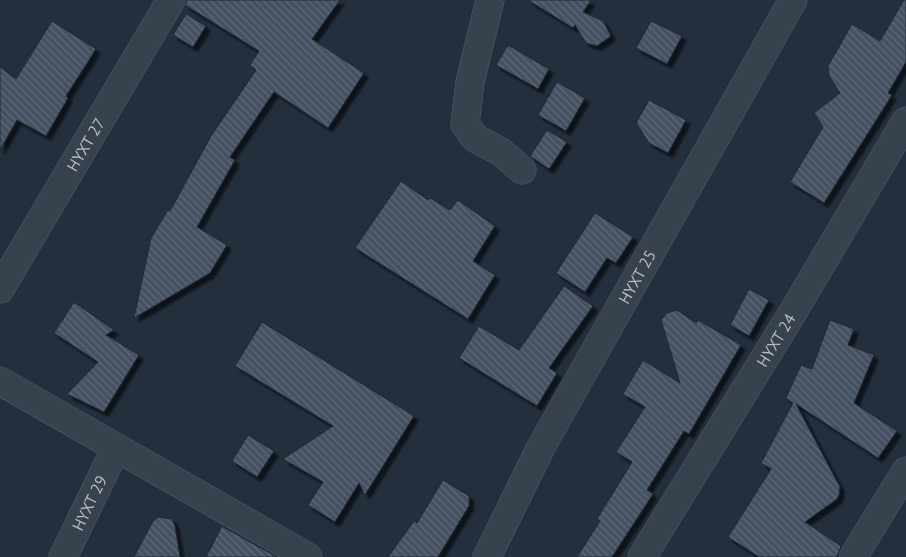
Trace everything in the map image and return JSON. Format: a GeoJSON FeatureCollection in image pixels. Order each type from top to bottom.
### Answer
{"type":"FeatureCollection","features":[{"type":"Feature","properties":{"kind":"street","name":"НҮХТ 27"},"geometry":{"type":"LineString","coordinates":[[0,289],[171,0]]}},
{"type":"Feature","properties":{"kind":"street"},"geometry":{"type":"LineString","coordinates":[[490,0],[470,82],[465,124],[475,138],[501,152],[522,170]]}},
{"type":"Feature","properties":{"kind":"street","name":"НҮХТ 25"},"geometry":{"type":"LineString","coordinates":[[487,557],[541,447],[793,0]]}},
{"type":"Feature","properties":{"kind":"street","name":"НҮХТ 24"},"geometry":{"type":"LineString","coordinates":[[642,557],[790,317],[906,121]]}},
{"type":"Feature","properties":{"kind":"street"},"geometry":{"type":"LineString","coordinates":[[0,382],[116,448],[279,550],[308,557]]}},
{"type":"Feature","properties":{"kind":"street","name":"НҮХТ 29"},"geometry":{"type":"LineString","coordinates":[[63,557],[116,448]]}},
{"type":"Feature","properties":{"kind":"street"},"geometry":{"type":"LineString","coordinates":[[853,557],[906,471]]}},
{"type":"Feature","properties":{"kind":"building"},"geometry":{"type":"Polygon","coordinates":[[[187,0],[340,0],[312,39],[364,73],[328,128],[274,92],[230,157],[235,160],[197,227],[227,245],[210,273],[134,318],[151,238],[168,210],[170,211],[211,136],[256,70],[250,65],[259,51],[185,5],[187,0]]]}},
{"type":"Feature","properties":{"kind":"building"},"geometry":{"type":"Polygon","coordinates":[[[528,0],[591,0],[583,12],[603,21],[611,36],[597,46],[586,43],[575,25],[573,28],[528,0]]]}},
{"type":"Feature","properties":{"kind":"building"},"geometry":{"type":"Polygon","coordinates":[[[904,0],[906,0],[906,62],[888,93],[892,95],[824,203],[790,182],[823,127],[814,113],[840,93],[829,76],[828,66],[852,24],[880,41],[904,0]]]}},
{"type":"Feature","properties":{"kind":"building"},"geometry":{"type":"Polygon","coordinates":[[[186,14],[206,26],[193,47],[173,35],[186,14]]]}},
{"type":"Feature","properties":{"kind":"building"},"geometry":{"type":"Polygon","coordinates":[[[52,21],[96,49],[66,96],[68,98],[46,136],[17,120],[0,150],[0,67],[16,79],[52,21]]]}},
{"type":"Feature","properties":{"kind":"building"},"geometry":{"type":"Polygon","coordinates":[[[651,21],[682,36],[667,64],[636,48],[651,21]]]}},
{"type":"Feature","properties":{"kind":"building"},"geometry":{"type":"Polygon","coordinates":[[[508,45],[549,69],[538,89],[496,65],[508,45]]]}},
{"type":"Feature","properties":{"kind":"building"},"geometry":{"type":"Polygon","coordinates":[[[557,82],[585,98],[566,131],[538,115],[557,82]]]}},
{"type":"Feature","properties":{"kind":"building"},"geometry":{"type":"Polygon","coordinates":[[[649,100],[686,120],[668,153],[649,143],[636,123],[649,100]]]}},
{"type":"Feature","properties":{"kind":"building"},"geometry":{"type":"Polygon","coordinates":[[[547,130],[567,142],[549,169],[530,156],[547,130]]]}},
{"type":"Feature","properties":{"kind":"building"},"geometry":{"type":"Polygon","coordinates":[[[401,181],[428,200],[430,198],[450,210],[458,200],[495,226],[473,261],[495,275],[468,319],[355,248],[401,181]]]}},
{"type":"Feature","properties":{"kind":"building"},"geometry":{"type":"Polygon","coordinates":[[[595,213],[633,237],[616,263],[607,258],[585,292],[556,273],[595,213]]]}},
{"type":"Feature","properties":{"kind":"building"},"geometry":{"type":"Polygon","coordinates":[[[564,286],[593,306],[549,368],[557,373],[537,406],[459,358],[479,326],[519,350],[564,286]]]}},
{"type":"Feature","properties":{"kind":"building"},"geometry":{"type":"Polygon","coordinates":[[[749,289],[769,300],[749,336],[730,325],[749,289]]]}},
{"type":"Feature","properties":{"kind":"building"},"geometry":{"type":"Polygon","coordinates":[[[74,302],[114,330],[106,335],[139,355],[104,412],[67,394],[98,362],[54,333],[74,302]]]}},
{"type":"Feature","properties":{"kind":"building"},"geometry":{"type":"Polygon","coordinates":[[[677,310],[696,323],[698,320],[741,345],[689,434],[684,431],[647,490],[653,494],[612,557],[577,557],[600,521],[597,519],[632,462],[616,452],[645,407],[623,394],[643,360],[680,383],[661,320],[667,313],[677,310]]]}},
{"type":"Feature","properties":{"kind":"building"},"geometry":{"type":"Polygon","coordinates":[[[830,320],[854,329],[848,345],[874,355],[854,403],[897,431],[878,458],[796,404],[840,487],[837,499],[805,522],[841,546],[837,557],[759,557],[728,537],[771,469],[761,463],[793,403],[786,398],[801,365],[812,369],[830,320]]]}},
{"type":"Feature","properties":{"kind":"building"},"geometry":{"type":"Polygon","coordinates":[[[262,322],[414,416],[365,495],[359,483],[335,522],[308,505],[323,482],[283,459],[333,426],[235,366],[262,322]]]}},
{"type":"Feature","properties":{"kind":"building"},"geometry":{"type":"Polygon","coordinates":[[[248,435],[274,451],[257,477],[232,461],[248,435]]]}},
{"type":"Feature","properties":{"kind":"building"},"geometry":{"type":"Polygon","coordinates":[[[443,480],[469,496],[469,506],[438,557],[388,557],[414,521],[417,523],[443,480]]]}},
{"type":"Feature","properties":{"kind":"building"},"geometry":{"type":"Polygon","coordinates":[[[158,517],[172,519],[180,557],[134,557],[153,521],[158,517]]]}},
{"type":"Feature","properties":{"kind":"building"},"geometry":{"type":"Polygon","coordinates":[[[222,526],[225,528],[277,557],[206,557],[222,526]]]}}]}
